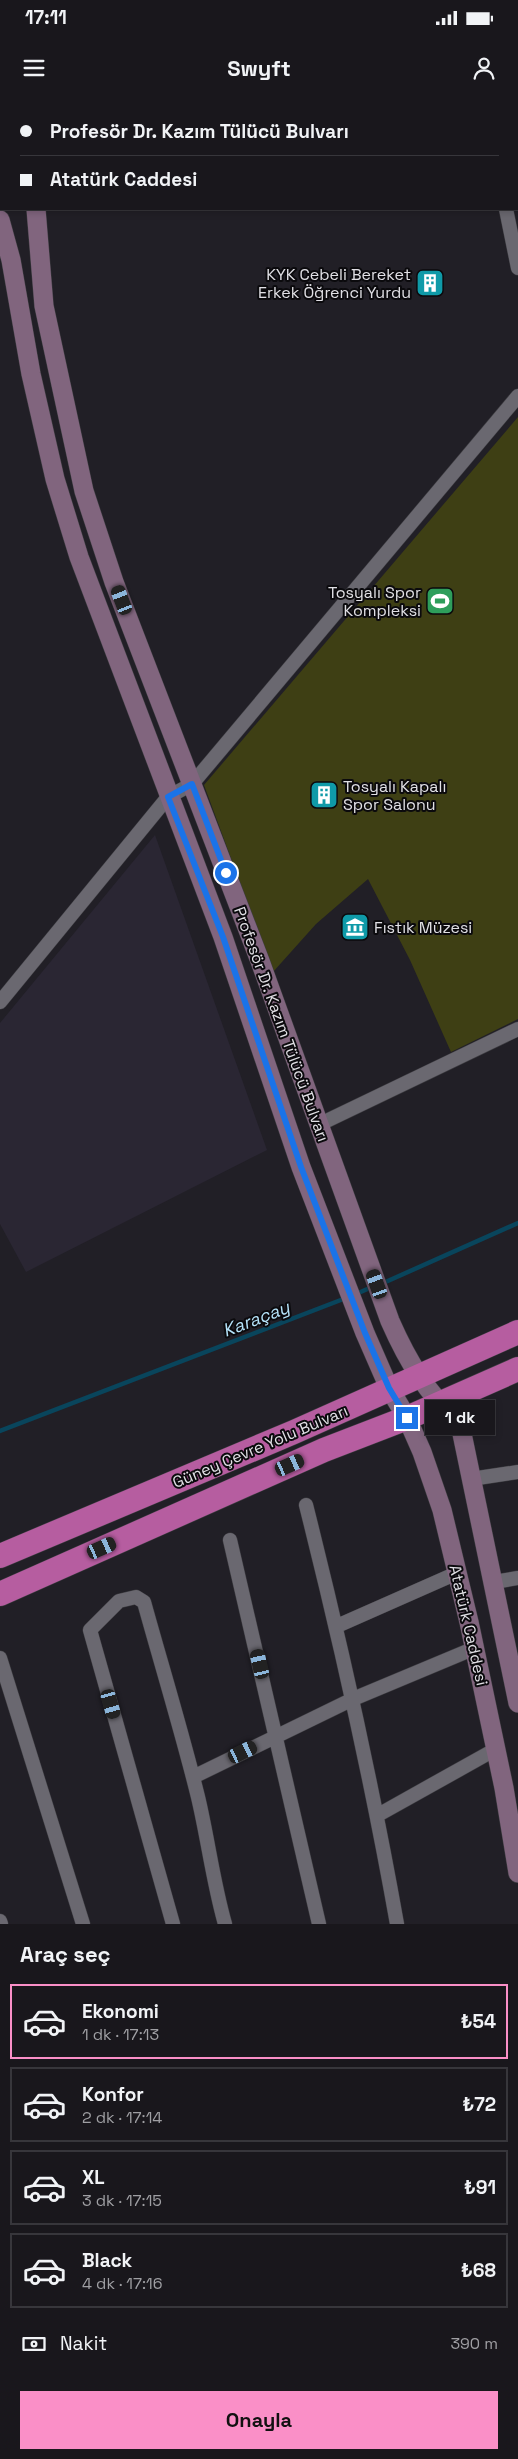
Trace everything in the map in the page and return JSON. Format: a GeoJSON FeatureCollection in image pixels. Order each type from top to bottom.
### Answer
{"type":"FeatureCollection","features":[{"type":"Feature","properties":{"kind":"highway","name":"Güney Çevre Yolu Bulvarı"},"geometry":{"type":"LineString","coordinates":[[0,1556],[294,1432],[518,1332]]}},
{"type":"Feature","properties":{"kind":"highway","name":"Güney Çevre Yolu Bulvarı"},"geometry":{"type":"LineString","coordinates":[[0,1594],[315,1454],[407,1418],[518,1369]]}},
{"type":"Feature","properties":{"kind":"street","name":"Profesör Dr. Kazım Tülücü Bulvarı"},"geometry":{"type":"LineString","coordinates":[[36,210],[44,306],[84,491],[114,582],[260,961],[390,1321],[405,1356],[420,1376]]}},
{"type":"Feature","properties":{"kind":"street"},"geometry":{"type":"LineString","coordinates":[[506,210],[518,268]]}},
{"type":"Feature","properties":{"kind":"street","name":"Profesör Dr. Kazım Tülücü Bulvarı"},"geometry":{"type":"LineString","coordinates":[[0,220],[11,260],[31,374],[55,479],[79,558],[168,797],[223,937],[301,1167],[365,1333],[389,1388]]}},
{"type":"Feature","properties":{"kind":"street"},"geometry":{"type":"LineString","coordinates":[[0,1002],[168,797],[192,784],[518,396]]}},
{"type":"Feature","properties":{"kind":"street"},"geometry":{"type":"LineString","coordinates":[[318,1125],[518,1029]]}},
{"type":"Feature","properties":{"kind":"street","name":"Atatürk Caddesi"},"geometry":{"type":"LineString","coordinates":[[420,1376],[440,1404],[460,1424],[516,1684],[518,1703]]}},
{"type":"Feature","properties":{"kind":"street","name":"Atatürk Caddesi"},"geometry":{"type":"LineString","coordinates":[[389,1388],[407,1418],[422,1452],[442,1510],[496,1749],[518,1873]]}},
{"type":"Feature","properties":{"kind":"street"},"geometry":{"type":"LineString","coordinates":[[471,1479],[518,1472]]}},
{"type":"Feature","properties":{"kind":"street"},"geometry":{"type":"LineString","coordinates":[[306,1505],[337,1626],[353,1699],[378,1815],[397,1924]]}},
{"type":"Feature","properties":{"kind":"street"},"geometry":{"type":"LineString","coordinates":[[230,1540],[319,1924]]}},
{"type":"Feature","properties":{"kind":"street"},"geometry":{"type":"LineString","coordinates":[[337,1626],[457,1573]]}},
{"type":"Feature","properties":{"kind":"street"},"geometry":{"type":"LineString","coordinates":[[494,1582],[518,1578]]}},
{"type":"Feature","properties":{"kind":"street"},"geometry":{"type":"LineString","coordinates":[[174,1924],[90,1630],[119,1601],[136,1597],[144,1602],[193,1777],[205,1827],[214,1886],[225,1924]]}},
{"type":"Feature","properties":{"kind":"street"},"geometry":{"type":"LineString","coordinates":[[193,1777],[353,1699],[474,1648]]}},
{"type":"Feature","properties":{"kind":"street"},"geometry":{"type":"LineString","coordinates":[[0,1658],[83,1924]]}},
{"type":"Feature","properties":{"kind":"street"},"geometry":{"type":"LineString","coordinates":[[378,1815],[496,1749]]}},
{"type":"Feature","properties":{"kind":"shaded area","name":"Tosyalı Spor Kompleksi"},"geometry":{"type":"Polygon","coordinates":[[[518,417],[518,1019],[451,1052],[410,960],[368,879],[316,924],[273,972],[204,785],[518,417]]]}},
{"type":"Feature","properties":{"kind":"shaded area"},"geometry":{"type":"Polygon","coordinates":[[[155,835],[267,1150],[26,1272],[0,1224],[0,1023],[155,835]]]}},
{"type":"Feature","properties":{"kind":"waterway","name":"Karaçay"},"geometry":{"type":"LineString","coordinates":[[381,1284],[518,1223]]}},
{"type":"Feature","properties":{"kind":"waterway","name":"Karaçay"},"geometry":{"type":"LineString","coordinates":[[356,1294],[372,1287]]}},
{"type":"Feature","properties":{"kind":"waterway","name":"Karaçay"},"geometry":{"type":"LineString","coordinates":[[0,1431],[346,1298]]}},
{"type":"Feature","properties":{"kind":"place","name":"KYK Cebeli Bereket Erkek Öğrenci Yurdu"},"geometry":{"type":"Point","coordinates":[430,283]}},
{"type":"Feature","properties":{"kind":"place","name":"Tosyalı Spor Kompleksi"},"geometry":{"type":"Point","coordinates":[440,601]}},
{"type":"Feature","properties":{"kind":"place","name":"Tosyalı Kapalı Spor Salonu"},"geometry":{"type":"Point","coordinates":[324,795]}},
{"type":"Feature","properties":{"kind":"place","name":"Fıstık Müzesi"},"geometry":{"type":"Point","coordinates":[355,927]}},
{"type":"Feature","properties":{"kind":"route"},"geometry":{"type":"LineString","coordinates":[[226,873],[192,784],[168,797],[223,937],[301,1167],[365,1333],[389,1388],[407,1418]]}}]}
